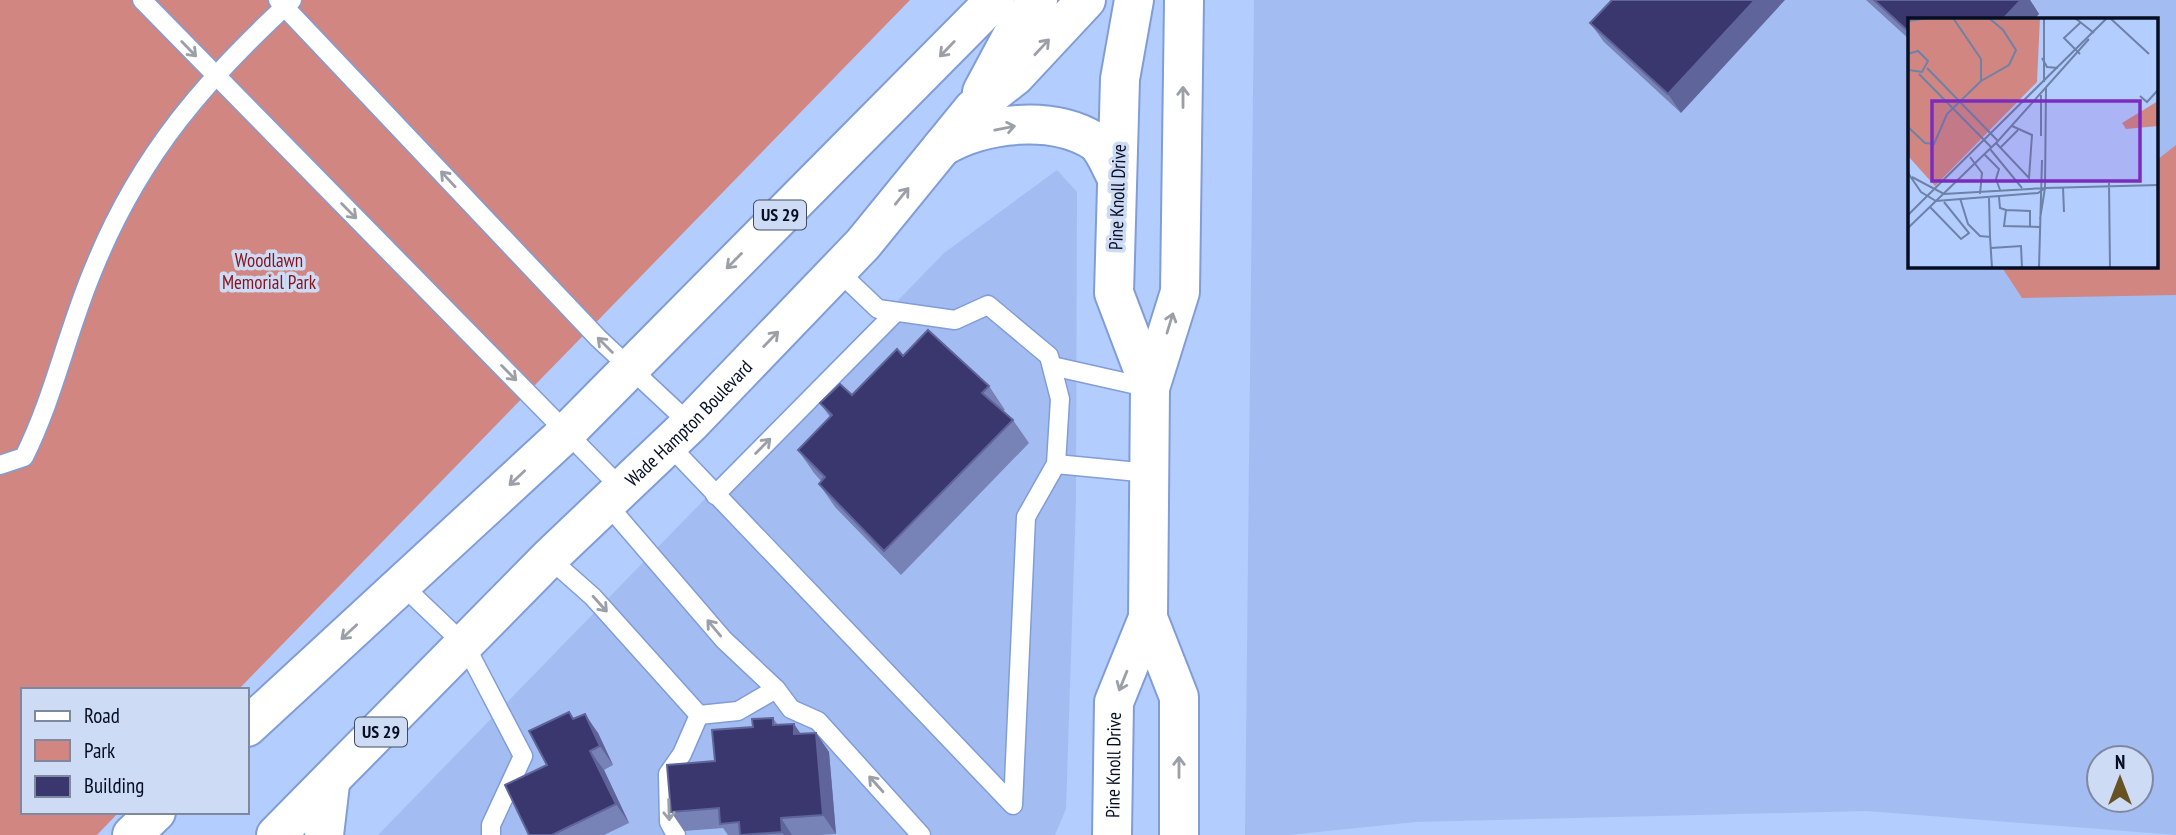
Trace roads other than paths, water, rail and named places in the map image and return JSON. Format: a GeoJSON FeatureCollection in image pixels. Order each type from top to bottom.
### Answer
{"type":"FeatureCollection","features":[{"type":"Feature","properties":{"kind":"main road","name":"US 29"},"geometry":{"type":"LineString","coordinates":[[248,726],[567,432],[995,0]]}},
{"type":"Feature","properties":{"kind":"main road"},"geometry":{"type":"LineString","coordinates":[[973,109],[1012,36],[1038,0]]}},
{"type":"Feature","properties":{"kind":"main road","name":"Wade Hampton Boulevard"},"geometry":{"type":"LineString","coordinates":[[276,835],[330,784],[549,558],[680,434],[863,244],[973,109],[1015,76],[1086,0]]}},
{"type":"Feature","properties":{"kind":"main road","name":"Pine Knoll Drive"},"geometry":{"type":"LineString","coordinates":[[1134,0],[1120,79],[1114,293],[1150,388]]}},
{"type":"Feature","properties":{"kind":"main road","name":"Pine Knoll Drive"},"geometry":{"type":"LineString","coordinates":[[1180,835],[1180,697],[1149,618],[1149,473],[1150,388],[1180,292],[1184,0]]}},
{"type":"Feature","properties":{"kind":"main road"},"geometry":{"type":"LineString","coordinates":[[941,148],[958,138],[1013,125],[1064,128],[1097,143],[1118,178]]}},
{"type":"Feature","properties":{"kind":"main road","name":"Pine Knoll Drive"},"geometry":{"type":"LineString","coordinates":[[1112,835],[1114,702],[1149,618]]}},
{"type":"Feature","properties":{"kind":"main road"},"geometry":{"type":"LineString","coordinates":[[324,835],[330,784]]}},
{"type":"Feature","properties":{"kind":"main road"},"geometry":{"type":"LineString","coordinates":[[132,835],[154,814]]}},
{"type":"Feature","properties":{"kind":"lane"},"geometry":{"type":"LineString","coordinates":[[142,0],[567,432],[724,640],[776,689],[792,709],[818,721],[921,835]]}},
{"type":"Feature","properties":{"kind":"lane"},"geometry":{"type":"LineString","coordinates":[[0,465],[24,457],[42,421],[73,321],[96,261],[127,198],[163,137],[214,75],[285,2],[628,368],[680,434],[715,495],[1013,805],[1026,517],[1056,464],[1060,399],[1049,356],[988,305],[955,320],[878,309],[837,270]]}},
{"type":"Feature","properties":{"kind":"lane"},"geometry":{"type":"LineString","coordinates":[[715,495],[896,312]]}},
{"type":"Feature","properties":{"kind":"lane"},"geometry":{"type":"LineString","coordinates":[[1052,366],[1150,388]]}},
{"type":"Feature","properties":{"kind":"lane"},"geometry":{"type":"LineString","coordinates":[[1056,464],[1149,473]]}},
{"type":"Feature","properties":{"kind":"lane"},"geometry":{"type":"LineString","coordinates":[[549,558],[593,597],[699,715]]}},
{"type":"Feature","properties":{"kind":"lane"},"geometry":{"type":"LineString","coordinates":[[401,584],[466,645],[523,756],[491,825],[491,835]]}},
{"type":"Feature","properties":{"kind":"lane"},"geometry":{"type":"LineString","coordinates":[[699,715],[738,711],[776,689]]}},
{"type":"Feature","properties":{"kind":"lane"},"geometry":{"type":"LineString","coordinates":[[676,835],[670,822],[668,774],[682,754],[699,715]]}},
{"type":"Feature","properties":{"kind":"park label","name":"Woodlawn Memorial Park"},"geometry":{"type":"Point","coordinates":[269,271]}}]}
